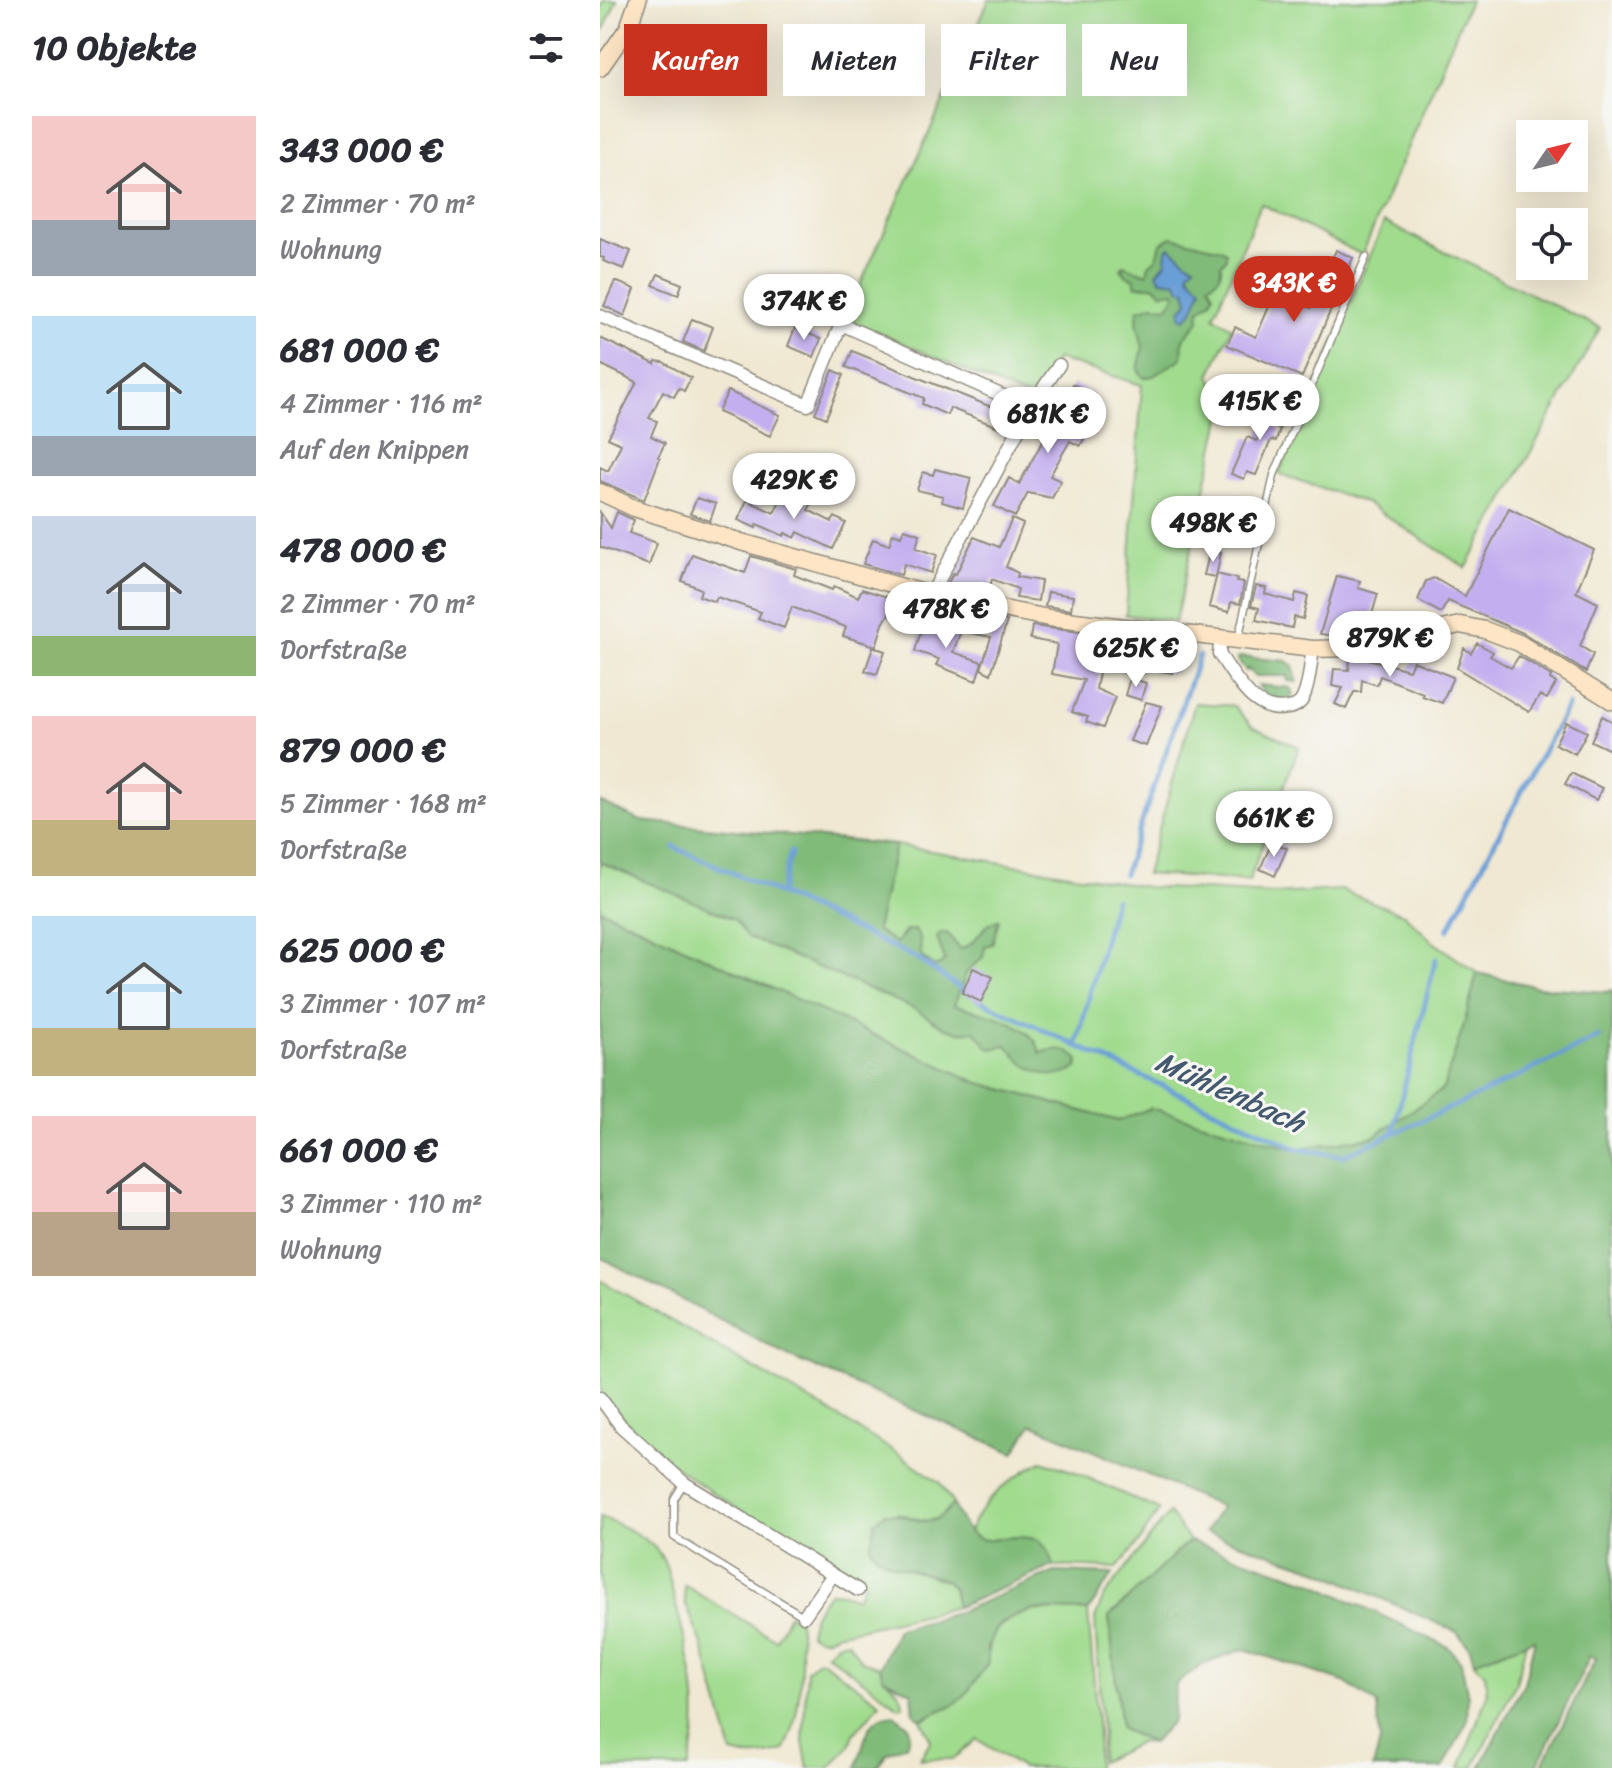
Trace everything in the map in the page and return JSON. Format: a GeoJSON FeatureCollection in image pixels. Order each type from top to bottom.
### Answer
{"type":"FeatureCollection","features":[{"type":"Feature","properties":{"kind":"main road"},"geometry":{"type":"LineString","coordinates":[[600,68],[628,28],[638,0]]}},
{"type":"Feature","properties":{"kind":"main road"},"geometry":{"type":"LineString","coordinates":[[600,492],[634,508],[701,529],[931,595],[1049,618],[1313,649],[1352,648],[1460,625],[1485,630],[1519,643],[1612,701]]}},
{"type":"Feature","properties":{"kind":"street"},"geometry":{"type":"LineString","coordinates":[[600,316],[808,405],[841,324],[1030,408]]}},
{"type":"Feature","properties":{"kind":"street"},"geometry":{"type":"LineString","coordinates":[[931,595],[1030,408],[1059,365]]}},
{"type":"Feature","properties":{"kind":"street"},"geometry":{"type":"LineString","coordinates":[[1230,639],[1219,654],[1244,688],[1263,707],[1278,710],[1295,707],[1302,700],[1313,649]]}},
{"type":"Feature","properties":{"kind":"street"},"geometry":{"type":"LineString","coordinates":[[600,1398],[621,1426],[684,1483],[858,1590]]}},
{"type":"Feature","properties":{"kind":"street"},"geometry":{"type":"LineString","coordinates":[[804,1616],[832,1576]]}},
{"type":"Feature","properties":{"kind":"lane"},"geometry":{"type":"LineString","coordinates":[[1230,639],[1274,475],[1366,257]]}},
{"type":"Feature","properties":{"kind":"lane"},"geometry":{"type":"LineString","coordinates":[[684,1483],[674,1499],[674,1537],[804,1616]]}},
{"type":"Feature","properties":{"kind":"green space"},"geometry":{"type":"Polygon","coordinates":[[[604,0],[617,0],[600,38],[600,9],[604,0]]]}},
{"type":"Feature","properties":{"kind":"green space"},"geometry":{"type":"Polygon","coordinates":[[[989,0],[1470,0],[1362,255],[1261,204],[1214,316],[1232,328],[1210,375],[1224,405],[1175,622],[1126,615],[1142,385],[1057,359],[1032,400],[850,320],[847,314],[946,96],[1066,96],[1066,24],[978,24],[989,0]]]}},
{"type":"Feature","properties":{"kind":"green space"},"geometry":{"type":"Polygon","coordinates":[[[1384,222],[1600,328],[1466,568],[1366,503],[1279,474],[1384,222]]]}},
{"type":"Feature","properties":{"kind":"green space"},"geometry":{"type":"Polygon","coordinates":[[[1172,237],[1221,249],[1226,252],[1226,259],[1221,264],[1219,276],[1209,284],[1214,294],[1211,301],[1200,309],[1199,321],[1183,339],[1182,358],[1153,376],[1144,378],[1138,370],[1143,348],[1137,322],[1138,310],[1153,305],[1167,307],[1176,295],[1174,291],[1162,293],[1155,286],[1136,286],[1134,278],[1121,269],[1123,265],[1147,274],[1149,265],[1157,258],[1161,243],[1172,237]]]}},
{"type":"Feature","properties":{"kind":"green space"},"geometry":{"type":"Polygon","coordinates":[[[1237,659],[1287,661],[1293,666],[1297,682],[1288,681],[1287,676],[1255,676],[1248,669],[1246,671],[1237,659]]]}},
{"type":"Feature","properties":{"kind":"green space"},"geometry":{"type":"Polygon","coordinates":[[[1258,685],[1290,688],[1293,694],[1291,698],[1277,703],[1267,698],[1258,685]]]}},
{"type":"Feature","properties":{"kind":"green space"},"geometry":{"type":"Polygon","coordinates":[[[1195,703],[1234,706],[1252,726],[1299,747],[1249,881],[1146,874],[1195,703]]]}},
{"type":"Feature","properties":{"kind":"green space"},"geometry":{"type":"Polygon","coordinates":[[[600,802],[641,821],[895,845],[876,930],[896,943],[907,930],[915,930],[920,938],[921,956],[934,967],[945,960],[937,938],[941,933],[947,933],[960,949],[971,943],[988,925],[999,920],[992,944],[985,946],[983,957],[967,972],[954,1005],[1017,1026],[1036,1042],[1040,1053],[1057,1050],[1070,1053],[1079,1060],[1077,1068],[1057,1075],[1038,1072],[1021,1061],[1007,1045],[992,1049],[975,1031],[959,1032],[944,1027],[913,1008],[747,937],[734,919],[600,862],[600,802]]]}},
{"type":"Feature","properties":{"kind":"green space"},"geometry":{"type":"Polygon","coordinates":[[[895,845],[1147,887],[1274,894],[1341,890],[1404,914],[1432,941],[1477,973],[1471,1008],[1443,1089],[1373,1137],[1294,1149],[1151,1108],[1119,1121],[976,1082],[600,909],[600,862],[734,919],[876,930],[895,845]]]}},
{"type":"Feature","properties":{"kind":"green space"},"geometry":{"type":"Polygon","coordinates":[[[600,909],[976,1082],[1118,1121],[1151,1108],[1294,1149],[1373,1137],[1443,1089],[1477,973],[1538,987],[1612,990],[1612,1768],[1541,1768],[1596,1658],[1590,1656],[1536,1768],[1480,1768],[1524,1683],[1535,1639],[1474,1662],[1470,1648],[1457,1632],[1313,1568],[1205,1532],[1221,1507],[1032,1424],[1014,1453],[788,1356],[600,1257],[600,909]]]}},
{"type":"Feature","properties":{"kind":"green space"},"geometry":{"type":"Polygon","coordinates":[[[600,1280],[823,1408],[940,1483],[953,1504],[934,1520],[897,1513],[887,1562],[946,1581],[953,1588],[957,1607],[825,1638],[809,1633],[816,1611],[831,1592],[857,1598],[864,1584],[740,1511],[681,1471],[606,1399],[601,1390],[600,1280]]]}},
{"type":"Feature","properties":{"kind":"green space"},"geometry":{"type":"Polygon","coordinates":[[[1042,1461],[1075,1472],[1159,1510],[1139,1542],[1117,1568],[1054,1566],[1048,1551],[986,1542],[968,1533],[989,1500],[1019,1474],[1042,1461]]]}},
{"type":"Feature","properties":{"kind":"green space"},"geometry":{"type":"Polygon","coordinates":[[[953,1504],[962,1523],[979,1539],[1023,1537],[1039,1540],[1054,1566],[957,1607],[953,1588],[946,1581],[894,1565],[876,1555],[870,1547],[875,1522],[885,1513],[929,1521],[944,1514],[953,1504]]]}},
{"type":"Feature","properties":{"kind":"green space"},"geometry":{"type":"Polygon","coordinates":[[[1169,1513],[1189,1541],[1109,1617],[1121,1729],[1153,1743],[1141,1742],[1100,1762],[1102,1733],[1095,1619],[1103,1598],[1169,1513]]]}},
{"type":"Feature","properties":{"kind":"green space"},"geometry":{"type":"Polygon","coordinates":[[[600,1517],[648,1542],[662,1558],[667,1571],[693,1683],[696,1725],[688,1768],[600,1768],[600,1517]]]}},
{"type":"Feature","properties":{"kind":"green space"},"geometry":{"type":"Polygon","coordinates":[[[1189,1541],[1309,1581],[1448,1647],[1461,1662],[1468,1697],[1467,1722],[1443,1768],[1373,1768],[1380,1742],[1377,1704],[1344,1682],[1244,1649],[1202,1665],[1176,1684],[1173,1720],[1153,1743],[1121,1729],[1109,1617],[1189,1541]]]}},
{"type":"Feature","properties":{"kind":"green space"},"geometry":{"type":"Polygon","coordinates":[[[1055,1572],[1113,1574],[1088,1611],[1032,1610],[1008,1619],[996,1628],[987,1648],[988,1663],[967,1693],[955,1704],[921,1719],[914,1714],[912,1692],[883,1678],[880,1667],[897,1629],[954,1614],[1055,1572]]]}},
{"type":"Feature","properties":{"kind":"green space"},"geometry":{"type":"Polygon","coordinates":[[[684,1585],[776,1640],[789,1614],[799,1622],[800,1688],[790,1738],[784,1751],[758,1756],[732,1753],[703,1647],[685,1602],[684,1585]]]}},
{"type":"Feature","properties":{"kind":"green space"},"geometry":{"type":"Polygon","coordinates":[[[1032,1610],[1088,1611],[1098,1733],[1097,1768],[1022,1768],[977,1739],[954,1759],[920,1759],[931,1740],[921,1719],[927,1718],[988,1663],[990,1642],[998,1628],[1032,1610]]]}},
{"type":"Feature","properties":{"kind":"green space"},"geometry":{"type":"Polygon","coordinates":[[[848,1641],[861,1661],[880,1667],[883,1678],[899,1693],[903,1706],[899,1707],[826,1653],[837,1643],[848,1641]]]}},
{"type":"Feature","properties":{"kind":"green space"},"geometry":{"type":"Polygon","coordinates":[[[1526,1642],[1516,1683],[1473,1768],[1460,1768],[1487,1695],[1485,1674],[1474,1662],[1526,1642]]]}},
{"type":"Feature","properties":{"kind":"green space"},"geometry":{"type":"Polygon","coordinates":[[[818,1660],[880,1703],[830,1768],[808,1768],[803,1742],[807,1670],[818,1660]]]}},
{"type":"Feature","properties":{"kind":"green space"},"geometry":{"type":"Polygon","coordinates":[[[894,1714],[909,1726],[907,1744],[887,1753],[876,1768],[856,1768],[871,1726],[876,1720],[894,1714]]]}},
{"type":"Feature","properties":{"kind":"water"},"geometry":{"type":"Polygon","coordinates":[[[1170,247],[1195,265],[1189,275],[1202,288],[1193,311],[1185,319],[1181,317],[1181,310],[1188,302],[1186,290],[1180,290],[1177,282],[1161,280],[1157,273],[1166,262],[1170,247]]]}},
{"type":"Feature","properties":{"kind":"building"},"geometry":{"type":"Polygon","coordinates":[[[600,239],[631,251],[624,269],[603,261],[604,258],[600,257],[600,239]]]}},
{"type":"Feature","properties":{"kind":"building"},"geometry":{"type":"Polygon","coordinates":[[[1336,250],[1353,258],[1302,377],[1227,345],[1235,327],[1256,337],[1275,293],[1311,308],[1336,250]]]}},
{"type":"Feature","properties":{"kind":"building"},"geometry":{"type":"Polygon","coordinates":[[[1274,264],[1284,271],[1276,292],[1265,288],[1274,264]]]}},
{"type":"Feature","properties":{"kind":"building"},"geometry":{"type":"Polygon","coordinates":[[[658,274],[682,284],[678,295],[653,285],[658,274]]]}},
{"type":"Feature","properties":{"kind":"building"},"geometry":{"type":"Polygon","coordinates":[[[615,281],[635,289],[625,316],[604,306],[615,281]]]}},
{"type":"Feature","properties":{"kind":"building"},"geometry":{"type":"Polygon","coordinates":[[[692,319],[713,327],[704,351],[683,342],[692,319]]]}},
{"type":"Feature","properties":{"kind":"building"},"geometry":{"type":"Polygon","coordinates":[[[795,328],[821,339],[814,357],[788,346],[795,328]]]}},
{"type":"Feature","properties":{"kind":"building"},"geometry":{"type":"Polygon","coordinates":[[[600,338],[655,364],[656,361],[663,362],[691,378],[684,391],[679,388],[674,397],[663,391],[649,418],[657,421],[651,436],[665,443],[644,500],[600,481],[600,467],[608,471],[621,444],[608,438],[637,382],[600,364],[600,338]]]}},
{"type":"Feature","properties":{"kind":"building"},"geometry":{"type":"Polygon","coordinates":[[[852,351],[1009,414],[1003,429],[950,408],[947,415],[922,404],[924,398],[846,367],[852,351]]]}},
{"type":"Feature","properties":{"kind":"building"},"geometry":{"type":"Polygon","coordinates":[[[833,370],[844,375],[826,418],[815,413],[833,370]]]}},
{"type":"Feature","properties":{"kind":"building"},"geometry":{"type":"Polygon","coordinates":[[[1073,384],[1094,395],[1078,426],[1088,432],[1080,446],[1070,441],[1050,476],[1061,481],[1052,498],[1028,493],[1015,517],[994,506],[1009,478],[1019,484],[1047,433],[1055,437],[1067,416],[1058,412],[1073,384]]]}},
{"type":"Feature","properties":{"kind":"building"},"geometry":{"type":"Polygon","coordinates":[[[728,391],[780,415],[770,436],[718,412],[728,391]]]}},
{"type":"Feature","properties":{"kind":"building"},"geometry":{"type":"Polygon","coordinates":[[[1274,396],[1287,401],[1277,428],[1280,429],[1276,441],[1271,440],[1256,475],[1247,472],[1244,479],[1231,474],[1247,437],[1257,441],[1274,396]]]}},
{"type":"Feature","properties":{"kind":"building"},"geometry":{"type":"Polygon","coordinates":[[[935,469],[971,478],[963,508],[942,502],[943,496],[917,490],[923,472],[933,475],[935,469]]]}},
{"type":"Feature","properties":{"kind":"building"},"geometry":{"type":"Polygon","coordinates":[[[784,493],[811,505],[808,510],[832,522],[835,517],[846,523],[833,549],[798,532],[795,538],[785,533],[784,536],[757,524],[756,528],[738,520],[747,500],[774,513],[784,493]]]}},
{"type":"Feature","properties":{"kind":"building"},"geometry":{"type":"Polygon","coordinates":[[[697,498],[716,504],[710,521],[690,514],[697,498]]]}},
{"type":"Feature","properties":{"kind":"building"},"geometry":{"type":"Polygon","coordinates":[[[1509,508],[1594,550],[1576,592],[1598,603],[1580,646],[1593,654],[1586,672],[1523,633],[1448,601],[1441,613],[1418,600],[1426,581],[1434,578],[1465,596],[1509,508]]]}},
{"type":"Feature","properties":{"kind":"building"},"geometry":{"type":"Polygon","coordinates":[[[600,512],[611,528],[617,512],[634,520],[629,533],[657,543],[649,565],[600,547],[600,512]]]}},
{"type":"Feature","properties":{"kind":"building"},"geometry":{"type":"Polygon","coordinates":[[[1012,519],[1023,524],[1006,567],[1018,573],[1017,577],[1041,581],[1038,601],[1016,598],[1018,589],[992,579],[988,595],[946,587],[974,537],[999,547],[1012,519]]]}},
{"type":"Feature","properties":{"kind":"building"},"geometry":{"type":"Polygon","coordinates":[[[904,529],[920,534],[916,548],[937,555],[931,573],[904,564],[901,575],[863,564],[873,539],[889,545],[893,533],[901,536],[904,529]]]}},
{"type":"Feature","properties":{"kind":"building"},"geometry":{"type":"Polygon","coordinates":[[[1210,550],[1221,553],[1216,577],[1204,575],[1210,550]]]}},
{"type":"Feature","properties":{"kind":"building"},"geometry":{"type":"Polygon","coordinates":[[[692,554],[745,573],[751,556],[796,569],[794,575],[832,590],[834,586],[858,597],[862,589],[897,600],[883,624],[876,646],[843,636],[846,627],[792,607],[784,628],[758,618],[761,612],[717,597],[715,602],[699,596],[701,589],[682,581],[692,554]]]}},
{"type":"Feature","properties":{"kind":"building"},"geometry":{"type":"Polygon","coordinates":[[[1217,574],[1244,583],[1240,604],[1231,602],[1229,612],[1209,607],[1217,574]]]}},
{"type":"Feature","properties":{"kind":"building"},"geometry":{"type":"Polygon","coordinates":[[[1337,576],[1360,581],[1358,588],[1378,594],[1367,631],[1347,627],[1344,637],[1320,634],[1337,576]]]}},
{"type":"Feature","properties":{"kind":"building"},"geometry":{"type":"Polygon","coordinates":[[[1256,586],[1266,588],[1265,594],[1294,602],[1296,593],[1308,596],[1303,619],[1294,617],[1292,628],[1256,620],[1259,608],[1251,606],[1256,586]]]}},
{"type":"Feature","properties":{"kind":"building"},"geometry":{"type":"Polygon","coordinates":[[[1048,592],[1073,596],[1071,610],[1045,606],[1048,592]]]}},
{"type":"Feature","properties":{"kind":"building"},"geometry":{"type":"Polygon","coordinates":[[[965,613],[1007,621],[991,674],[981,669],[991,637],[961,631],[965,613]]]}},
{"type":"Feature","properties":{"kind":"building"},"geometry":{"type":"Polygon","coordinates":[[[924,621],[961,631],[953,652],[982,662],[976,681],[936,665],[939,659],[915,651],[924,621]]]}},
{"type":"Feature","properties":{"kind":"building"},"geometry":{"type":"Polygon","coordinates":[[[1032,626],[1128,638],[1116,671],[1100,667],[1096,689],[1115,697],[1103,728],[1086,722],[1088,717],[1072,712],[1084,680],[1052,674],[1057,644],[1030,639],[1032,626]]]}},
{"type":"Feature","properties":{"kind":"building"},"geometry":{"type":"Polygon","coordinates":[[[1477,643],[1493,652],[1490,656],[1511,668],[1519,656],[1551,676],[1550,679],[1556,683],[1547,699],[1540,695],[1529,712],[1457,668],[1464,648],[1471,653],[1477,643]]]}},
{"type":"Feature","properties":{"kind":"building"},"geometry":{"type":"Polygon","coordinates":[[[1152,646],[1176,651],[1173,673],[1148,669],[1152,646]]]}},
{"type":"Feature","properties":{"kind":"building"},"geometry":{"type":"Polygon","coordinates":[[[873,647],[885,651],[877,674],[865,671],[873,647]]]}},
{"type":"Feature","properties":{"kind":"building"},"geometry":{"type":"Polygon","coordinates":[[[1361,657],[1409,670],[1413,661],[1453,677],[1442,703],[1380,676],[1377,685],[1362,680],[1361,692],[1354,692],[1346,709],[1335,704],[1343,688],[1332,686],[1334,669],[1349,670],[1350,659],[1361,657]]]}},
{"type":"Feature","properties":{"kind":"building"},"geometry":{"type":"Polygon","coordinates":[[[1130,678],[1146,683],[1141,700],[1125,695],[1130,678]]]}},
{"type":"Feature","properties":{"kind":"building"},"geometry":{"type":"Polygon","coordinates":[[[1146,702],[1162,706],[1146,746],[1130,741],[1146,702]]]}},
{"type":"Feature","properties":{"kind":"building"},"geometry":{"type":"Polygon","coordinates":[[[1602,716],[1612,721],[1612,751],[1591,741],[1602,716]]]}},
{"type":"Feature","properties":{"kind":"building"},"geometry":{"type":"Polygon","coordinates":[[[1566,722],[1587,732],[1575,754],[1555,744],[1566,722]]]}},
{"type":"Feature","properties":{"kind":"building"},"geometry":{"type":"Polygon","coordinates":[[[1571,773],[1602,788],[1596,800],[1565,784],[1571,773]]]}},
{"type":"Feature","properties":{"kind":"building"},"geometry":{"type":"Polygon","coordinates":[[[1272,842],[1287,848],[1275,876],[1260,869],[1272,842]]]}},
{"type":"Feature","properties":{"kind":"building"},"geometry":{"type":"Polygon","coordinates":[[[973,968],[993,977],[981,1002],[962,993],[973,968]]]}},
{"type":"Feature","properties":{"kind":"waterway"},"geometry":{"type":"LineString","coordinates":[[1124,874],[1199,656]]}},
{"type":"Feature","properties":{"kind":"waterway"},"geometry":{"type":"LineString","coordinates":[[1448,930],[1568,705]]}},
{"type":"Feature","properties":{"kind":"waterway"},"geometry":{"type":"LineString","coordinates":[[674,847],[780,894]]}},
{"type":"Feature","properties":{"kind":"waterway"},"geometry":{"type":"LineString","coordinates":[[791,852],[780,894],[918,959],[968,994]]}},
{"type":"Feature","properties":{"kind":"waterway"},"geometry":{"type":"LineString","coordinates":[[1076,1046],[1115,899]]}},
{"type":"Feature","properties":{"kind":"waterway"},"geometry":{"type":"LineString","coordinates":[[1393,1132],[1436,959]]}},
{"type":"Feature","properties":{"kind":"waterway","name":"Mühlenbach"},"geometry":{"type":"LineString","coordinates":[[977,999],[1298,1149],[1343,1156],[1599,1037]]}}]}
